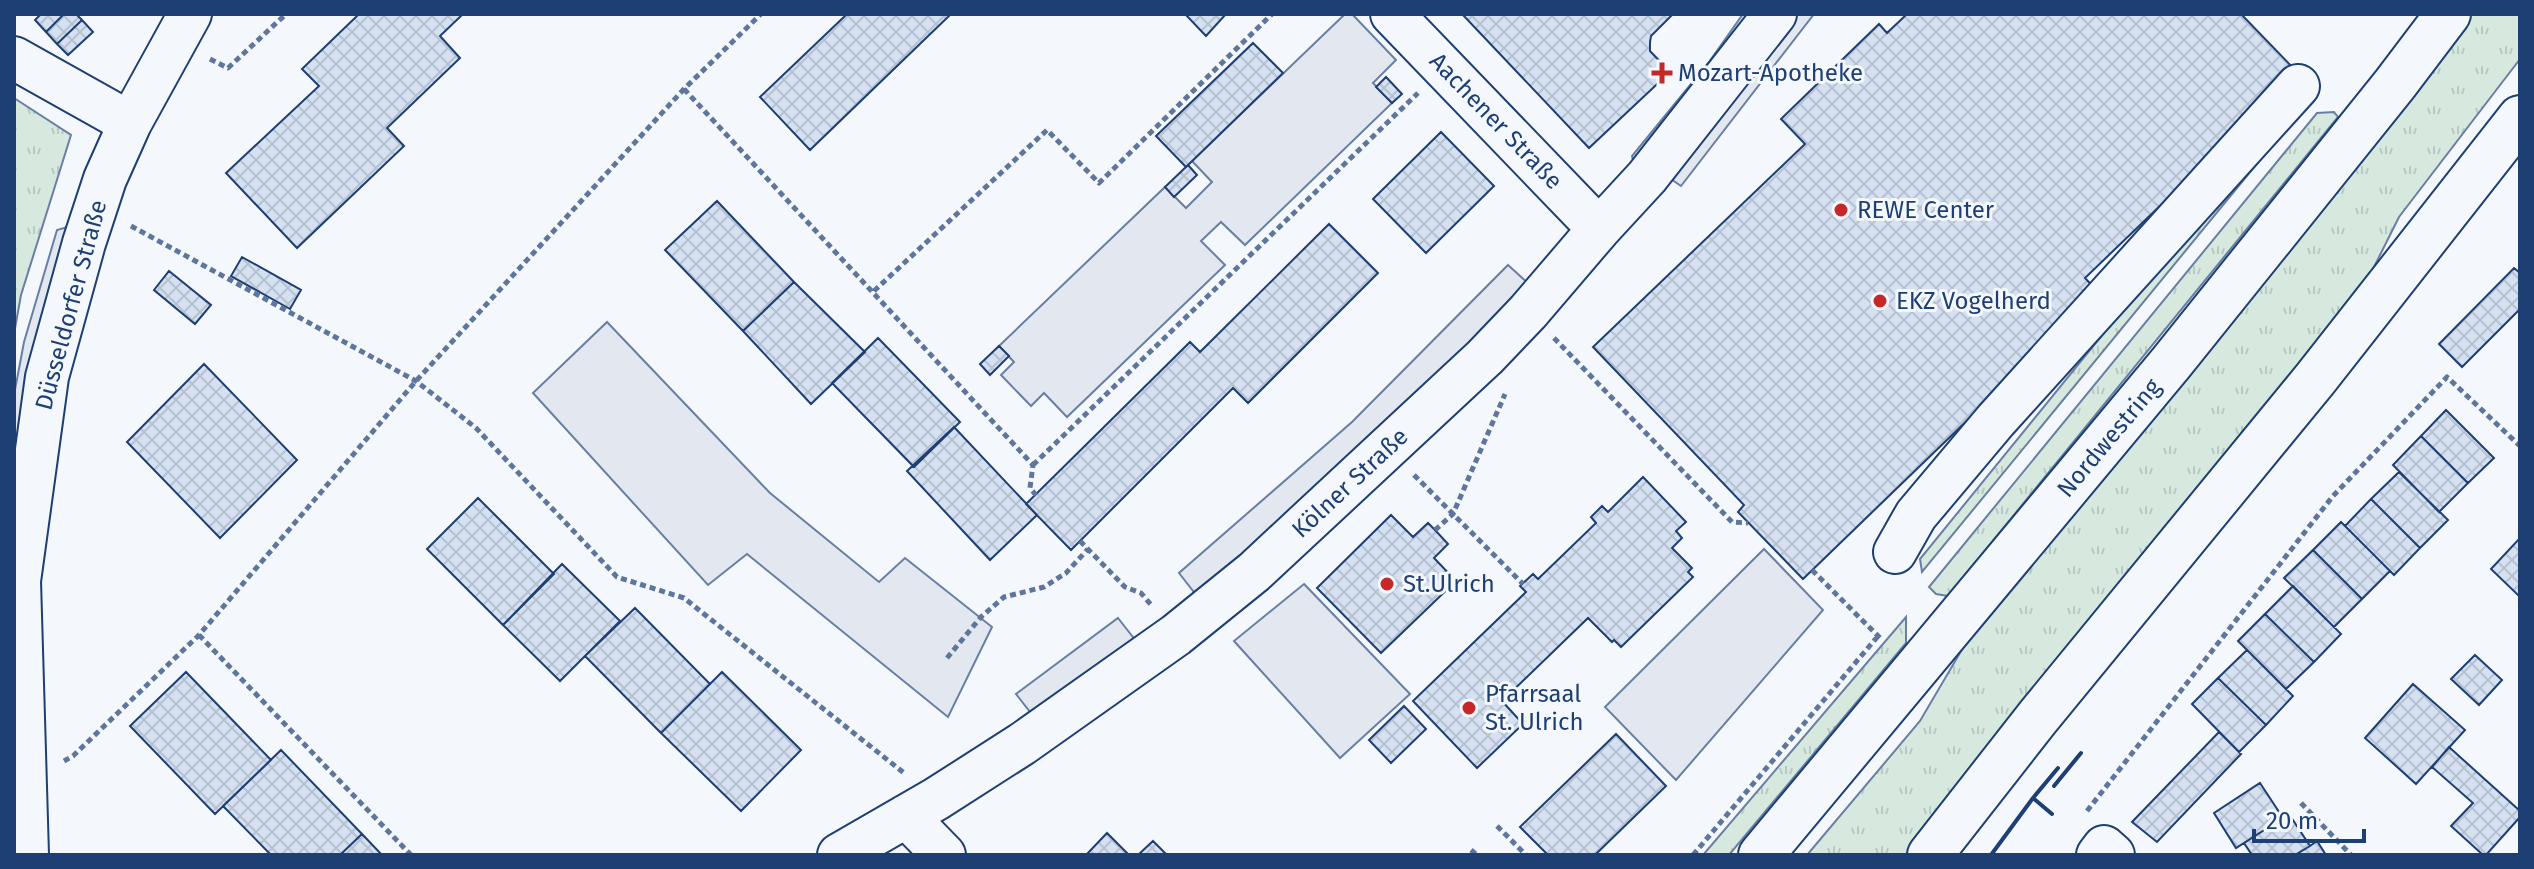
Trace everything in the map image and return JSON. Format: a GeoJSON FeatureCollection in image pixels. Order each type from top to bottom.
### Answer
{"type":"FeatureCollection","features":[{"type":"Feature","properties":{"kind":"main road","name":"Nordwestring"},"geometry":{"type":"LineString","coordinates":[[1761,855],[2171,363],[2448,14]]}},
{"type":"Feature","properties":{"kind":"main road"},"geometry":{"type":"LineString","coordinates":[[1930,855],[2038,717],[2316,378],[2520,118]]}},
{"type":"Feature","properties":{"kind":"street","name":"Aachener Straße"},"geometry":{"type":"LineString","coordinates":[[1392,14],[1599,229]]}},
{"type":"Feature","properties":{"kind":"street","name":"Kölner Straße"},"geometry":{"type":"LineString","coordinates":[[839,855],[1022,744],[1176,635],[1254,572],[1485,357],[1528,312],[1647,177],[1775,14]]}},
{"type":"Feature","properties":{"kind":"street","name":"Düsseldorfer Straße"},"geometry":{"type":"LineString","coordinates":[[27,855],[19,581],[47,377],[95,206],[130,123],[182,27]]}},
{"type":"Feature","properties":{"kind":"street"},"geometry":{"type":"LineString","coordinates":[[14,58],[130,123]]}},
{"type":"Feature","properties":{"kind":"street"},"geometry":{"type":"LineString","coordinates":[[1895,552],[1916,515],[1996,420],[2298,86]]}},
{"type":"Feature","properties":{"kind":"street"},"geometry":{"type":"LineString","coordinates":[[921,807],[944,855]]}},
{"type":"Feature","properties":{"kind":"path"},"geometry":{"type":"LineString","coordinates":[[182,27],[228,68],[286,14]]}},
{"type":"Feature","properties":{"kind":"path"},"geometry":{"type":"LineString","coordinates":[[24,782],[73,756],[199,635],[416,381],[684,89],[761,14]]}},
{"type":"Feature","properties":{"kind":"path"},"geometry":{"type":"LineString","coordinates":[[874,291],[1047,130],[1099,183],[1272,14]]}},
{"type":"Feature","properties":{"kind":"path"},"geometry":{"type":"LineString","coordinates":[[1036,495],[1030,488],[1033,465],[1444,67]]}},
{"type":"Feature","properties":{"kind":"path"},"geometry":{"type":"LineString","coordinates":[[684,89],[1033,465]]}},
{"type":"Feature","properties":{"kind":"path"},"geometry":{"type":"LineString","coordinates":[[95,206],[416,381],[476,428],[617,577],[684,598],[921,807]]}},
{"type":"Feature","properties":{"kind":"path"},"geometry":{"type":"LineString","coordinates":[[1528,312],[1732,522],[1748,523]]}},
{"type":"Feature","properties":{"kind":"path"},"geometry":{"type":"LineString","coordinates":[[1435,530],[1453,514],[1509,384],[1485,357]]}},
{"type":"Feature","properties":{"kind":"path"},"geometry":{"type":"LineString","coordinates":[[2100,842],[2333,496],[2447,377],[2520,446]]}},
{"type":"Feature","properties":{"kind":"path"},"geometry":{"type":"LineString","coordinates":[[1388,448],[1523,584]]}},
{"type":"Feature","properties":{"kind":"path"},"geometry":{"type":"LineString","coordinates":[[1080,541],[1125,587],[1141,593],[1176,635]]}},
{"type":"Feature","properties":{"kind":"path"},"geometry":{"type":"LineString","coordinates":[[947,658],[981,617],[1004,597],[1044,587],[1066,573],[1088,549]]}},
{"type":"Feature","properties":{"kind":"path"},"geometry":{"type":"LineString","coordinates":[[1812,570],[1914,672]]}},
{"type":"Feature","properties":{"kind":"path"},"geometry":{"type":"LineString","coordinates":[[199,635],[411,855]]}},
{"type":"Feature","properties":{"kind":"path"},"geometry":{"type":"LineString","coordinates":[[1693,855],[1878,636]]}},
{"type":"Feature","properties":{"kind":"path"},"geometry":{"type":"LineString","coordinates":[[2301,803],[2351,855]]}},
{"type":"Feature","properties":{"kind":"path"},"geometry":{"type":"LineString","coordinates":[[1497,826],[1526,855]]}},
{"type":"Feature","properties":{"kind":"green space"},"geometry":{"type":"Polygon","coordinates":[[[2468,14],[2520,14],[2520,59],[2399,217],[2362,291],[1909,855],[1807,855],[1920,721],[1974,629],[2468,14]]]}},
{"type":"Feature","properties":{"kind":"green space"},"geometry":{"type":"Polygon","coordinates":[[[14,98],[71,135],[21,295],[14,334],[14,98]]]}},
{"type":"Feature","properties":{"kind":"green space"},"geometry":{"type":"Polygon","coordinates":[[[2301,110],[1922,572],[1920,559],[2278,119],[2301,110]]]}},
{"type":"Feature","properties":{"kind":"green space"},"geometry":{"type":"Polygon","coordinates":[[[2334,112],[2338,117],[1948,596],[1936,594],[1929,587],[2317,113],[2334,112]]]}},
{"type":"Feature","properties":{"kind":"green space"},"geometry":{"type":"Polygon","coordinates":[[[1906,617],[1906,643],[1729,855],[1703,855],[1906,617]]]}},
{"type":"Feature","properties":{"kind":"shaded area"},"geometry":{"type":"Polygon","coordinates":[[[1345,14],[1352,14],[1396,60],[1373,83],[1392,103],[1245,245],[1221,222],[1201,241],[1225,265],[1067,417],[1044,393],[1031,406],[1001,375],[1014,362],[999,346],[1165,187],[1186,208],[1212,182],[1192,161],[1345,14]]]}},
{"type":"Feature","properties":{"kind":"shaded area"},"geometry":{"type":"Polygon","coordinates":[[[1743,14],[1756,14],[1635,170],[1632,156],[1709,62],[1743,14]]]}},
{"type":"Feature","properties":{"kind":"shaded area"},"geometry":{"type":"Polygon","coordinates":[[[1790,14],[1814,14],[1681,186],[1665,175],[1790,14]]]}},
{"type":"Feature","properties":{"kind":"shaded area"},"geometry":{"type":"Polygon","coordinates":[[[71,226],[36,343],[14,458],[14,395],[24,342],[57,230],[71,226]]]}},
{"type":"Feature","properties":{"kind":"shaded area"},"geometry":{"type":"Polygon","coordinates":[[[1508,265],[1531,286],[1373,444],[1197,596],[1179,573],[1352,422],[1508,265]]]}},
{"type":"Feature","properties":{"kind":"shaded area"},"geometry":{"type":"Polygon","coordinates":[[[607,322],[770,493],[879,582],[905,558],[992,627],[948,717],[747,554],[708,585],[533,393],[607,322]]]}},
{"type":"Feature","properties":{"kind":"shaded area"},"geometry":{"type":"Polygon","coordinates":[[[1764,549],[1823,610],[1676,780],[1605,707],[1764,549]]]}},
{"type":"Feature","properties":{"kind":"shaded area"},"geometry":{"type":"Polygon","coordinates":[[[1304,584],[1410,694],[1340,758],[1234,641],[1304,584]]]}},
{"type":"Feature","properties":{"kind":"shaded area"},"geometry":{"type":"Polygon","coordinates":[[[1118,618],[1136,641],[1034,717],[1016,694],[1118,618]]]}},
{"type":"Feature","properties":{"kind":"building"},"geometry":{"type":"Polygon","coordinates":[[[41,14],[64,14],[46,32],[35,20],[41,14]]]}},
{"type":"Feature","properties":{"kind":"building"},"geometry":{"type":"Polygon","coordinates":[[[64,14],[76,14],[82,20],[57,44],[46,32],[64,14]]]}},
{"type":"Feature","properties":{"kind":"building"},"geometry":{"type":"Polygon","coordinates":[[[359,14],[463,14],[440,36],[460,58],[387,128],[404,146],[297,248],[226,173],[319,86],[302,69],[359,14]]]}},
{"type":"Feature","properties":{"kind":"building"},"geometry":{"type":"Polygon","coordinates":[[[847,14],[951,14],[810,150],[760,97],[847,14]]]}},
{"type":"Feature","properties":{"kind":"building"},"geometry":{"type":"Polygon","coordinates":[[[1185,14],[1226,14],[1206,36],[1185,14]]]}},
{"type":"Feature","properties":{"kind":"building"},"geometry":{"type":"Polygon","coordinates":[[[1462,14],[1673,14],[1651,36],[1650,42],[1650,51],[1670,72],[1589,148],[1462,14]]]}},
{"type":"Feature","properties":{"kind":"building","name":"EKZ Vogelherd"},"geometry":{"type":"Polygon","coordinates":[[[1907,14],[2241,14],[2298,73],[2085,278],[2099,293],[1803,579],[1738,512],[1744,505],[1593,347],[1805,144],[1781,119],[1879,24],[1887,33],[1907,14]]]}},
{"type":"Feature","properties":{"kind":"building"},"geometry":{"type":"Polygon","coordinates":[[[82,20],[93,32],[68,55],[57,44],[82,20]]]}},
{"type":"Feature","properties":{"kind":"building"},"geometry":{"type":"Polygon","coordinates":[[[1253,43],[1283,73],[1186,167],[1156,136],[1253,43]]]}},
{"type":"Feature","properties":{"kind":"building"},"geometry":{"type":"Polygon","coordinates":[[[1386,77],[1402,94],[1392,103],[1376,87],[1386,77]]]}},
{"type":"Feature","properties":{"kind":"building"},"geometry":{"type":"Polygon","coordinates":[[[1441,132],[1494,186],[1426,253],[1373,199],[1441,132]]]}},
{"type":"Feature","properties":{"kind":"building"},"geometry":{"type":"Polygon","coordinates":[[[1188,165],[1197,175],[1174,197],[1165,187],[1188,165]]]}},
{"type":"Feature","properties":{"kind":"building"},"geometry":{"type":"Polygon","coordinates":[[[717,201],[794,282],[743,331],[665,250],[717,201]]]}},
{"type":"Feature","properties":{"kind":"building"},"geometry":{"type":"Polygon","coordinates":[[[1329,224],[1378,273],[1248,403],[1233,388],[1071,550],[1026,504],[1190,342],[1200,352],[1329,224]]]}},
{"type":"Feature","properties":{"kind":"building"},"geometry":{"type":"Polygon","coordinates":[[[242,257],[301,290],[290,309],[231,276],[242,257]]]}},
{"type":"Feature","properties":{"kind":"building"},"geometry":{"type":"Polygon","coordinates":[[[2514,268],[2520,273],[2520,309],[2462,367],[2439,344],[2514,268]]]}},
{"type":"Feature","properties":{"kind":"building"},"geometry":{"type":"Polygon","coordinates":[[[169,271],[211,305],[195,324],[154,290],[169,271]]]}},
{"type":"Feature","properties":{"kind":"building"},"geometry":{"type":"Polygon","coordinates":[[[794,282],[865,352],[811,404],[743,331],[794,282]]]}},
{"type":"Feature","properties":{"kind":"building"},"geometry":{"type":"Polygon","coordinates":[[[878,338],[960,422],[914,467],[832,383],[878,338]]]}},
{"type":"Feature","properties":{"kind":"building"},"geometry":{"type":"Polygon","coordinates":[[[999,346],[1009,356],[990,375],[980,364],[999,346]]]}},
{"type":"Feature","properties":{"kind":"building"},"geometry":{"type":"Polygon","coordinates":[[[204,364],[297,460],[220,538],[127,442],[204,364]]]}},
{"type":"Feature","properties":{"kind":"building"},"geometry":{"type":"Polygon","coordinates":[[[2446,410],[2494,458],[2468,483],[2421,436],[2446,410]]]}},
{"type":"Feature","properties":{"kind":"building"},"geometry":{"type":"Polygon","coordinates":[[[954,427],[1037,515],[990,560],[907,471],[954,427]]]}},
{"type":"Feature","properties":{"kind":"building"},"geometry":{"type":"Polygon","coordinates":[[[2421,436],[2468,483],[2439,512],[2393,465],[2421,436]]]}},
{"type":"Feature","properties":{"kind":"building"},"geometry":{"type":"Polygon","coordinates":[[[2399,472],[2448,520],[2420,548],[2371,499],[2399,472]]]}},
{"type":"Feature","properties":{"kind":"building"},"geometry":{"type":"Polygon","coordinates":[[[1643,477],[1686,522],[1676,531],[1682,538],[1672,548],[1692,568],[1688,572],[1693,577],[1621,647],[1588,618],[1502,701],[1523,724],[1477,768],[1413,701],[1526,592],[1520,586],[1533,574],[1538,579],[1596,523],[1591,517],[1602,506],[1608,512],[1643,477]]]}},
{"type":"Feature","properties":{"kind":"building"},"geometry":{"type":"Polygon","coordinates":[[[478,498],[554,574],[503,625],[427,549],[478,498]]]}},
{"type":"Feature","properties":{"kind":"building"},"geometry":{"type":"Polygon","coordinates":[[[2371,499],[2420,548],[2394,575],[2345,526],[2371,499]]]}},
{"type":"Feature","properties":{"kind":"building","name":"St.Ulrich"},"geometry":{"type":"Polygon","coordinates":[[[1391,515],[1413,537],[1428,523],[1435,530],[1448,544],[1434,558],[1456,581],[1381,653],[1317,588],[1391,515]]]}},
{"type":"Feature","properties":{"kind":"building"},"geometry":{"type":"Polygon","coordinates":[[[2341,522],[2390,571],[2362,599],[2313,550],[2341,522]]]}},
{"type":"Feature","properties":{"kind":"building"},"geometry":{"type":"Polygon","coordinates":[[[2520,538],[2520,597],[2491,569],[2520,538]]]}},
{"type":"Feature","properties":{"kind":"building"},"geometry":{"type":"Polygon","coordinates":[[[2313,550],[2362,599],[2334,627],[2284,578],[2313,550]]]}},
{"type":"Feature","properties":{"kind":"building"},"geometry":{"type":"Polygon","coordinates":[[[562,564],[620,621],[560,681],[503,625],[562,564]]]}},
{"type":"Feature","properties":{"kind":"building"},"geometry":{"type":"Polygon","coordinates":[[[2293,586],[2341,634],[2314,662],[2265,614],[2293,586]]]}},
{"type":"Feature","properties":{"kind":"building"},"geometry":{"type":"Polygon","coordinates":[[[635,608],[710,684],[661,733],[585,656],[635,608]]]}},
{"type":"Feature","properties":{"kind":"building"},"geometry":{"type":"Polygon","coordinates":[[[2265,614],[2314,662],[2286,689],[2238,641],[2265,614]]]}},
{"type":"Feature","properties":{"kind":"building"},"geometry":{"type":"Polygon","coordinates":[[[2247,650],[2293,696],[2266,725],[2218,678],[2247,650]]]}},
{"type":"Feature","properties":{"kind":"building"},"geometry":{"type":"Polygon","coordinates":[[[2475,655],[2502,680],[2479,705],[2451,679],[2475,655]]]}},
{"type":"Feature","properties":{"kind":"building"},"geometry":{"type":"Polygon","coordinates":[[[186,672],[271,760],[215,814],[130,726],[186,672]]]}},
{"type":"Feature","properties":{"kind":"building"},"geometry":{"type":"Polygon","coordinates":[[[722,672],[801,750],[741,811],[661,733],[722,672]]]}},
{"type":"Feature","properties":{"kind":"building"},"geometry":{"type":"Polygon","coordinates":[[[2218,678],[2266,725],[2239,752],[2192,704],[2218,678]]]}},
{"type":"Feature","properties":{"kind":"building"},"geometry":{"type":"Polygon","coordinates":[[[2413,684],[2465,730],[2416,784],[2365,738],[2413,684]]]}},
{"type":"Feature","properties":{"kind":"building"},"geometry":{"type":"Polygon","coordinates":[[[1404,706],[1426,729],[1391,763],[1369,740],[1404,706]]]}},
{"type":"Feature","properties":{"kind":"building"},"geometry":{"type":"Polygon","coordinates":[[[2219,732],[2241,754],[2157,842],[2132,822],[2219,732]]]}},
{"type":"Feature","properties":{"kind":"building"},"geometry":{"type":"Polygon","coordinates":[[[1616,734],[1666,786],[1595,855],[1548,855],[1520,827],[1616,734]]]}},
{"type":"Feature","properties":{"kind":"building"},"geometry":{"type":"Polygon","coordinates":[[[2449,747],[2520,811],[2520,817],[2486,855],[2451,826],[2473,803],[2432,767],[2449,747]]]}},
{"type":"Feature","properties":{"kind":"building"},"geometry":{"type":"Polygon","coordinates":[[[281,750],[362,834],[340,855],[271,855],[223,806],[281,750]]]}},
{"type":"Feature","properties":{"kind":"building"},"geometry":{"type":"Polygon","coordinates":[[[2260,783],[2283,818],[2236,848],[2214,813],[2260,783]]]}},
{"type":"Feature","properties":{"kind":"building"},"geometry":{"type":"Polygon","coordinates":[[[2289,814],[2310,846],[2295,855],[2252,855],[2244,843],[2289,814]]]}},
{"type":"Feature","properties":{"kind":"building"},"geometry":{"type":"Polygon","coordinates":[[[1107,833],[1129,855],[1086,855],[1107,833]]]}},
{"type":"Feature","properties":{"kind":"building"},"geometry":{"type":"Polygon","coordinates":[[[362,834],[382,855],[340,855],[362,834]]]}},
{"type":"Feature","properties":{"kind":"building"},"geometry":{"type":"Polygon","coordinates":[[[1153,841],[1167,855],[1138,855],[1153,841]]]}},
{"type":"Feature","properties":{"kind":"building"},"geometry":{"type":"Polygon","coordinates":[[[2317,841],[2326,855],[2295,855],[2310,846],[2317,841]]]}},
{"type":"Feature","properties":{"kind":"wall"},"geometry":{"type":"LineString","coordinates":[[2054,786],[2081,753]]}},
{"type":"Feature","properties":{"kind":"wall"},"geometry":{"type":"LineString","coordinates":[[2052,814],[2033,798],[2058,768]]}},
{"type":"Feature","properties":{"kind":"wall"},"geometry":{"type":"LineString","coordinates":[[1991,855],[2033,798]]}},
{"type":"Feature","properties":{"kind":"place","name":"Mozart-Apotheke"},"geometry":{"type":"Point","coordinates":[1662,73]}},
{"type":"Feature","properties":{"kind":"place","name":"REWE Center"},"geometry":{"type":"Point","coordinates":[1841,210]}},
{"type":"Feature","properties":{"kind":"place","name":"EKZ Vogelherd"},"geometry":{"type":"Point","coordinates":[1880,301]}},
{"type":"Feature","properties":{"kind":"place","name":"St.Ulrich"},"geometry":{"type":"Point","coordinates":[1387,584]}},
{"type":"Feature","properties":{"kind":"place","name":"Pfarrsaal St. Ulrich"},"geometry":{"type":"Point","coordinates":[1469,708]}}]}
